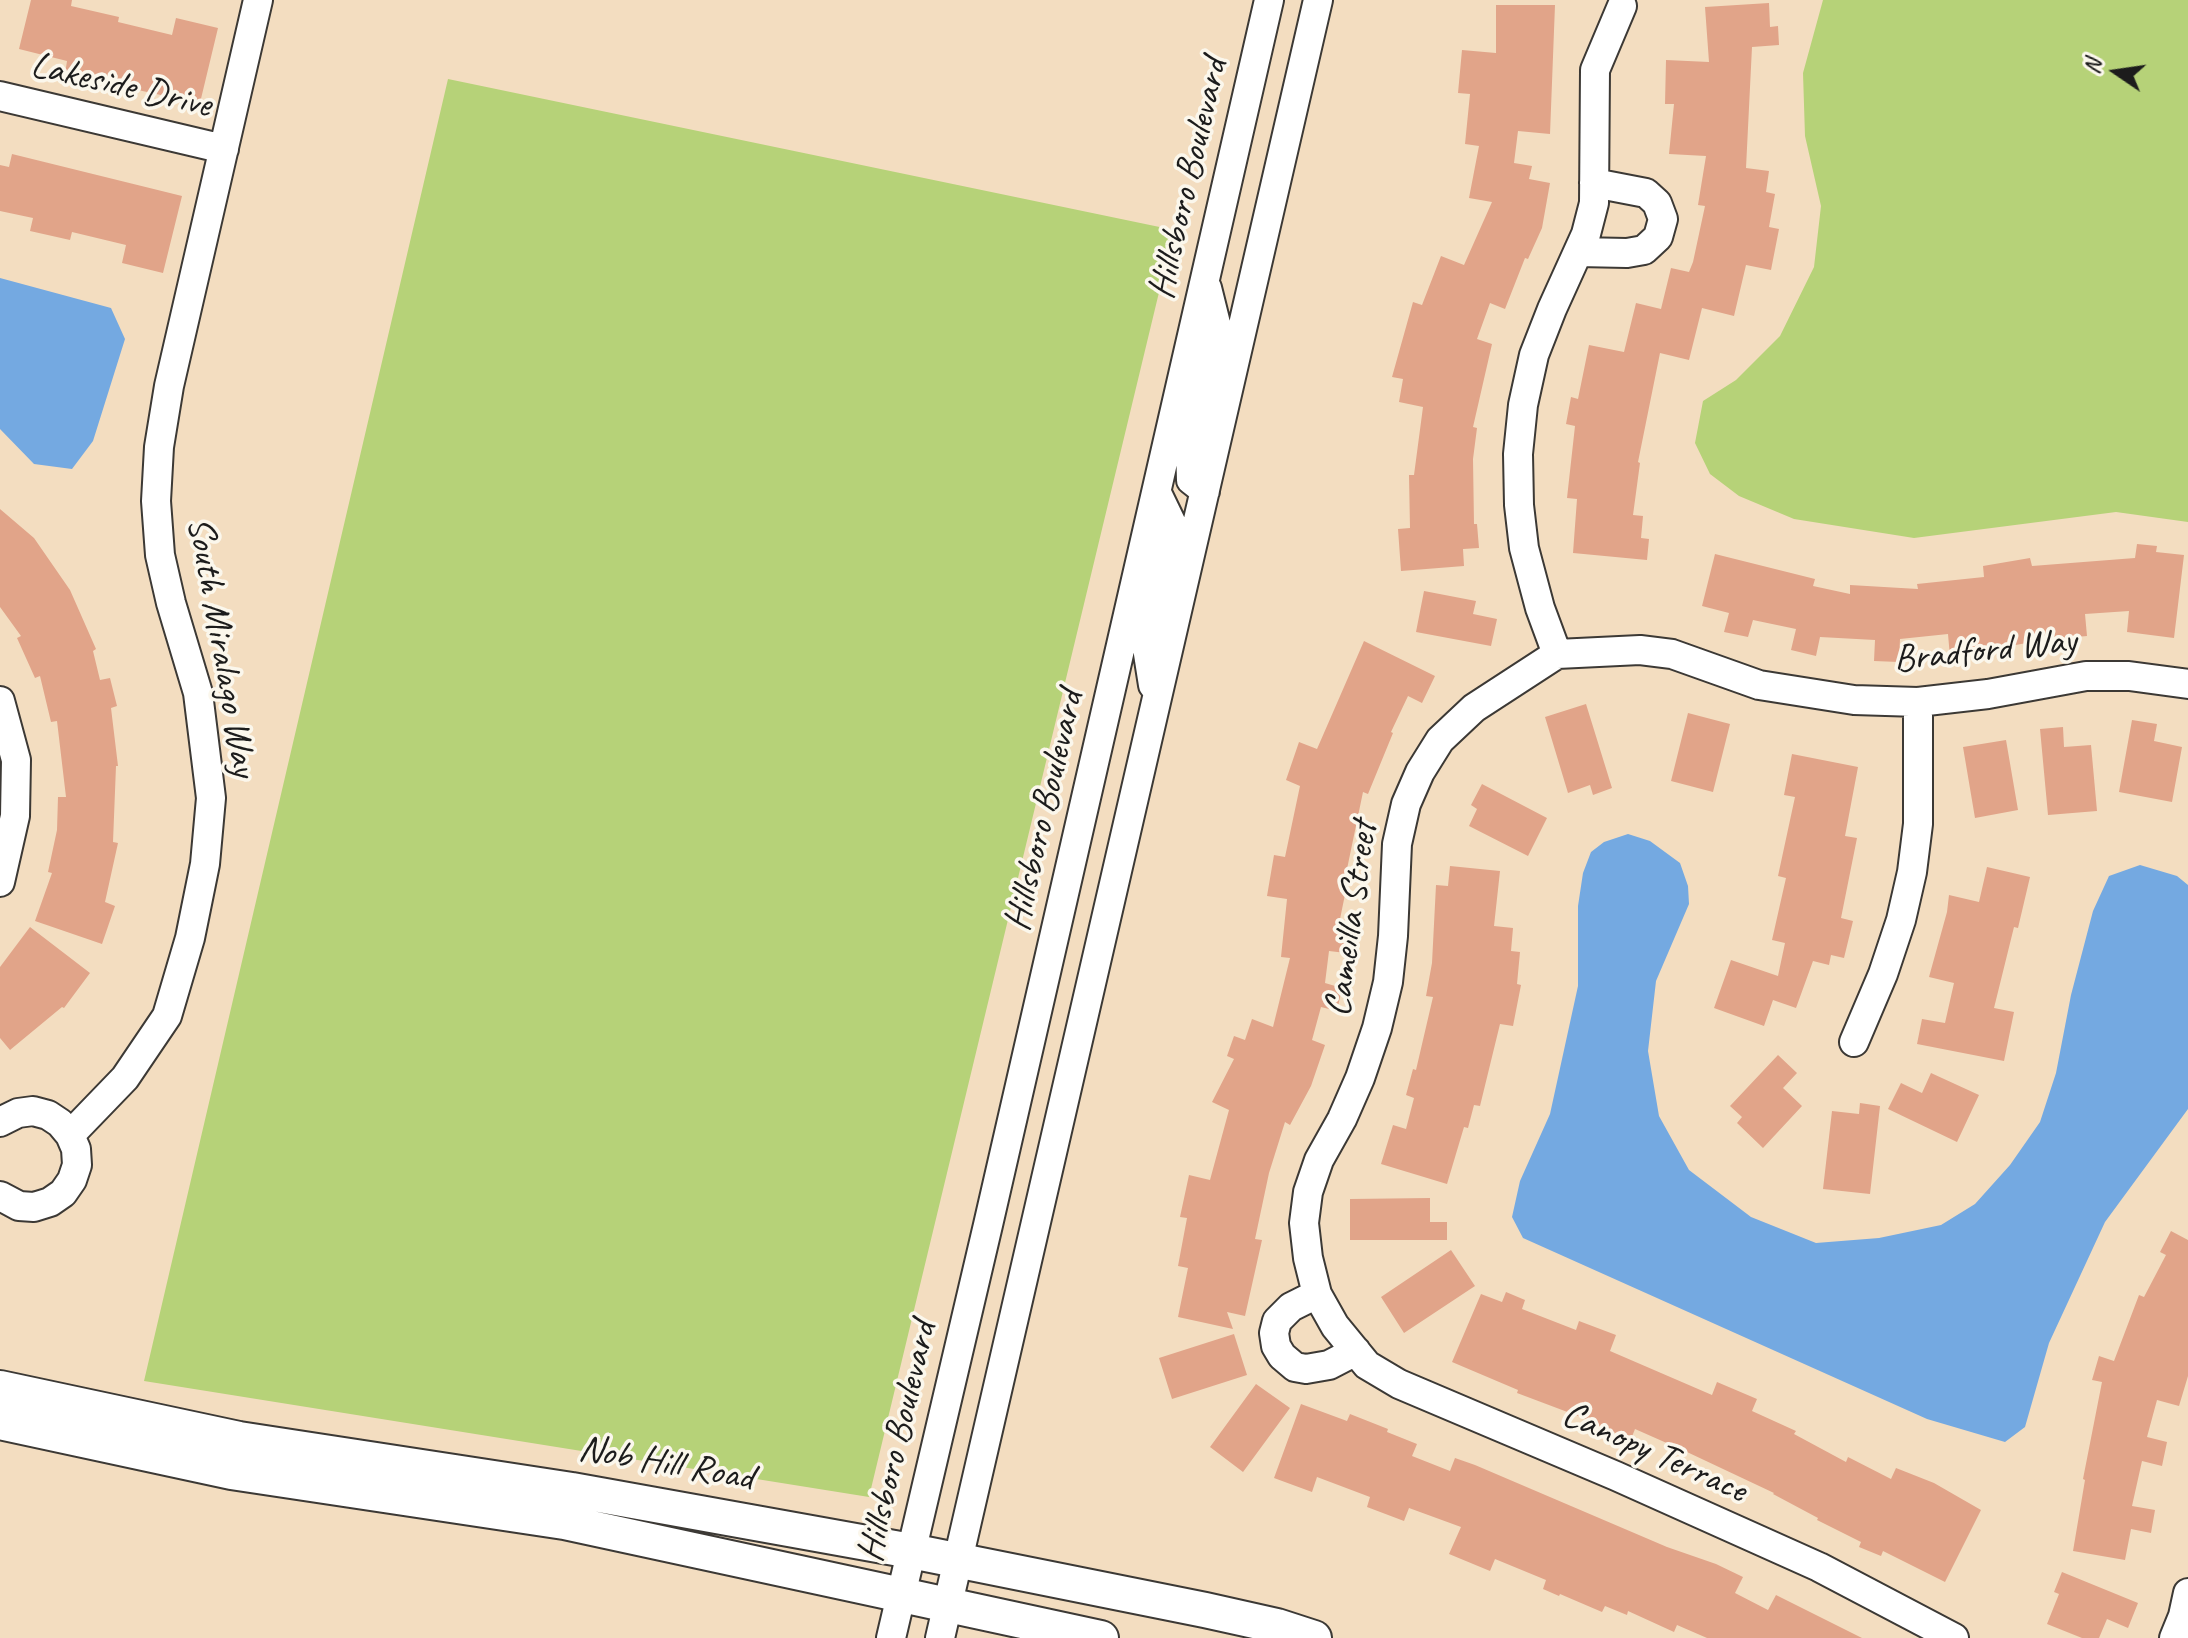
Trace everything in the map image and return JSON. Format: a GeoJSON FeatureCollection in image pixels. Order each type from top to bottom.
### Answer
{"type":"FeatureCollection","features":[{"type":"Feature","properties":{"kind":"main road","name":"Nob Hill Road"},"geometry":{"type":"LineString","coordinates":[[0,1388],[235,1456],[564,1522],[1101,1638]]}},
{"type":"Feature","properties":{"kind":"main road","name":"Nob Hill Road"},"geometry":{"type":"LineString","coordinates":[[0,1422],[235,1456],[572,1490],[958,1560],[1205,1610],[1277,1626],[1314,1638]]}},
{"type":"Feature","properties":{"kind":"street","name":"South Miralago Way"},"geometry":{"type":"LineString","coordinates":[[70,1135],[125,1078],[167,1016],[190,938],[205,864],[211,798],[198,693],[163,567],[156,501],[159,447],[169,386],[258,0]]}},
{"type":"Feature","properties":{"kind":"street","name":"Hillsboro Boulevard"},"geometry":{"type":"LineString","coordinates":[[891,1638],[1269,0]]}},
{"type":"Feature","properties":{"kind":"street"},"geometry":{"type":"LineString","coordinates":[[940,1638],[1318,0]]}},
{"type":"Feature","properties":{"kind":"street"},"geometry":{"type":"LineString","coordinates":[[1557,654],[1540,608],[1524,548],[1518,454],[1523,405],[1534,355],[1578,252],[1594,203],[1595,70],[1622,6]]}},
{"type":"Feature","properties":{"kind":"street","name":"Lakeside Drive"},"geometry":{"type":"LineString","coordinates":[[0,96],[224,149]]}},
{"type":"Feature","properties":{"kind":"street"},"geometry":{"type":"LineString","coordinates":[[1578,252],[1627,253],[1644,250],[1658,237],[1663,219],[1657,203],[1646,193],[1594,183]]}},
{"type":"Feature","properties":{"kind":"street"},"geometry":{"type":"LineString","coordinates":[[1205,280],[1217,328],[1190,446],[1191,480],[1205,491]]}},
{"type":"Feature","properties":{"kind":"street"},"geometry":{"type":"LineString","coordinates":[[1155,701],[1146,641],[1172,524],[1157,493]]}},
{"type":"Feature","properties":{"kind":"street","name":"Bradford Way"},"geometry":{"type":"LineString","coordinates":[[1557,654],[1602,650],[1672,654],[1759,685],[1854,700],[1918,702],[1988,694],[2086,676],[2129,676],[2188,684]]}},
{"type":"Feature","properties":{"kind":"street","name":"Cameilla Street"},"geometry":{"type":"LineString","coordinates":[[1335,1326],[1317,1294],[1308,1258],[1304,1223],[1308,1192],[1319,1160],[1360,1078],[1377,1028],[1388,982],[1397,844],[1406,804],[1420,772],[1440,740],[1474,708],[1505,685],[1557,654]]}},
{"type":"Feature","properties":{"kind":"street"},"geometry":{"type":"LineString","coordinates":[[0,701],[16,760],[15,816],[0,882]]}},
{"type":"Feature","properties":{"kind":"street"},"geometry":{"type":"LineString","coordinates":[[1854,1042],[1883,974],[1901,920],[1912,872],[1918,824],[1918,702]]}},
{"type":"Feature","properties":{"kind":"street"},"geometry":{"type":"LineString","coordinates":[[0,1196],[19,1206],[34,1207],[50,1202],[63,1193],[77,1165],[76,1149],[70,1135],[48,1115],[33,1111],[1,1118]]}},
{"type":"Feature","properties":{"kind":"street"},"geometry":{"type":"LineString","coordinates":[[1317,1294],[1291,1307],[1277,1321],[1274,1333],[1282,1356],[1295,1367],[1306,1369],[1329,1365],[1356,1351]]}},
{"type":"Feature","properties":{"kind":"street","name":"Canopy Terrace"},"geometry":{"type":"LineString","coordinates":[[1335,1326],[1367,1365],[1399,1384],[1819,1567],[1954,1638]]}},
{"type":"Feature","properties":{"kind":"street"},"geometry":{"type":"LineString","coordinates":[[2174,1638],[2188,1593]]}},
{"type":"Feature","properties":{"kind":"green space"},"geometry":{"type":"Polygon","coordinates":[[[1823,0],[2188,0],[2188,522],[2116,512],[1914,538],[1794,519],[1739,496],[1710,474],[1695,443],[1703,401],[1736,380],[1780,336],[1814,267],[1821,206],[1805,136],[1803,73],[1823,0]]]}},
{"type":"Feature","properties":{"kind":"green space"},"geometry":{"type":"Polygon","coordinates":[[[448,79],[1174,230],[869,1497],[144,1381],[448,79]]]}},
{"type":"Feature","properties":{"kind":"water"},"geometry":{"type":"Polygon","coordinates":[[[0,278],[111,308],[125,339],[93,441],[72,469],[34,464],[0,429],[0,278]]]}},
{"type":"Feature","properties":{"kind":"water"},"geometry":{"type":"Polygon","coordinates":[[[1628,834],[1650,841],[1680,863],[1688,886],[1689,904],[1656,981],[1648,1051],[1659,1116],[1689,1170],[1751,1217],[1816,1243],[1879,1238],[1941,1225],[1975,1204],[2010,1165],[2040,1122],[2056,1073],[2071,995],[2093,911],[2109,876],[2140,865],[2177,876],[2188,885],[2188,1109],[2105,1222],[2049,1343],[2025,1427],[2005,1442],[1927,1419],[1523,1238],[1512,1217],[1520,1181],[1550,1114],[1578,986],[1578,906],[1583,873],[1591,852],[1604,842],[1628,834]]]}},
{"type":"Feature","properties":{"kind":"building"},"geometry":{"type":"Polygon","coordinates":[[[31,0],[72,0],[71,6],[119,17],[118,22],[172,35],[176,18],[218,28],[199,107],[178,102],[179,99],[65,74],[67,61],[19,49],[31,0]]]}},
{"type":"Feature","properties":{"kind":"building"},"geometry":{"type":"Polygon","coordinates":[[[1769,3],[1770,27],[1778,26],[1779,45],[1752,47],[1746,168],[1769,171],[1766,192],[1775,194],[1769,227],[1779,229],[1771,270],[1746,265],[1734,316],[1702,308],[1689,360],[1660,353],[1638,462],[1633,515],[1643,516],[1641,538],[1649,539],[1647,560],[1573,553],[1577,499],[1567,498],[1575,426],[1566,424],[1571,397],[1578,399],[1589,345],[1624,352],[1636,303],[1661,309],[1671,268],[1689,272],[1705,206],[1698,205],[1706,156],[1669,154],[1674,104],[1665,104],[1666,60],[1709,62],[1705,7],[1769,3]]]}},
{"type":"Feature","properties":{"kind":"building"},"geometry":{"type":"Polygon","coordinates":[[[1496,5],[1555,5],[1550,134],[1518,131],[1514,163],[1532,166],[1529,179],[1550,183],[1542,228],[1528,259],[1525,258],[1505,309],[1490,303],[1477,339],[1492,344],[1473,427],[1477,428],[1473,459],[1474,524],[1477,524],[1479,548],[1463,549],[1464,566],[1401,571],[1398,529],[1410,528],[1409,475],[1414,475],[1423,407],[1399,402],[1403,379],[1392,377],[1413,302],[1422,305],[1441,256],[1464,265],[1492,202],[1469,198],[1479,146],[1465,144],[1470,94],[1458,93],[1462,50],[1496,53],[1496,5]]]}},
{"type":"Feature","properties":{"kind":"building"},"geometry":{"type":"Polygon","coordinates":[[[12,154],[182,196],[163,273],[122,263],[126,245],[72,232],[70,240],[30,231],[33,218],[0,211],[0,165],[9,167],[12,154]]]}},
{"type":"Feature","properties":{"kind":"building"},"geometry":{"type":"Polygon","coordinates":[[[0,509],[34,538],[70,590],[96,649],[93,651],[100,680],[110,678],[117,706],[111,708],[118,766],[113,842],[118,843],[105,902],[115,906],[102,944],[35,921],[52,873],[48,872],[57,830],[58,797],[66,797],[57,721],[51,722],[40,676],[35,678],[17,638],[21,636],[0,607],[0,509]]]}},
{"type":"Feature","properties":{"kind":"building"},"geometry":{"type":"Polygon","coordinates":[[[2137,544],[2157,546],[2156,552],[2184,555],[2174,638],[2127,632],[2129,611],[2085,614],[2087,636],[2043,640],[1950,657],[1948,634],[1900,639],[1899,662],[1874,661],[1875,640],[1820,637],[1816,656],[1791,650],[1796,629],[1753,620],[1748,637],[1724,632],[1729,613],[1702,606],[1715,554],[1815,579],[1813,586],[1850,594],[1850,585],[1918,589],[1917,584],[1984,577],[1983,566],[2030,558],[2032,566],[2135,558],[2137,544]]]}},
{"type":"Feature","properties":{"kind":"building"},"geometry":{"type":"Polygon","coordinates":[[[1424,591],[1476,601],[1473,614],[1497,619],[1491,646],[1416,632],[1424,591]]]}},
{"type":"Feature","properties":{"kind":"building"},"geometry":{"type":"Polygon","coordinates":[[[1364,641],[1435,676],[1422,703],[1408,696],[1368,794],[1363,792],[1340,919],[1349,920],[1346,953],[1329,951],[1325,983],[1342,988],[1337,1011],[1321,1007],[1312,1040],[1325,1045],[1311,1086],[1290,1125],[1285,1122],[1269,1173],[1255,1239],[1262,1240],[1245,1316],[1227,1312],[1233,1329],[1178,1317],[1188,1268],[1178,1266],[1187,1218],[1180,1217],[1189,1175],[1210,1180],[1229,1110],[1212,1102],[1234,1059],[1227,1056],[1234,1036],[1245,1040],[1252,1019],[1273,1027],[1290,958],[1281,957],[1287,899],[1267,896],[1274,855],[1285,857],[1300,786],[1286,780],[1299,742],[1317,749],[1364,641]]]}},
{"type":"Feature","properties":{"kind":"building"},"geometry":{"type":"Polygon","coordinates":[[[1586,704],[1612,788],[1593,795],[1590,785],[1568,793],[1545,717],[1586,704]]]}},
{"type":"Feature","properties":{"kind":"building"},"geometry":{"type":"Polygon","coordinates":[[[1688,713],[1730,724],[1713,792],[1671,781],[1688,713]]]}},
{"type":"Feature","properties":{"kind":"building"},"geometry":{"type":"Polygon","coordinates":[[[2132,720],[2157,724],[2154,741],[2182,747],[2172,802],[2119,792],[2132,720]]]}},
{"type":"Feature","properties":{"kind":"building"},"geometry":{"type":"Polygon","coordinates":[[[2063,727],[2064,747],[2091,745],[2097,811],[2048,815],[2040,729],[2063,727]]]}},
{"type":"Feature","properties":{"kind":"building"},"geometry":{"type":"Polygon","coordinates":[[[2006,740],[2018,810],[1975,818],[1963,747],[2006,740]]]}},
{"type":"Feature","properties":{"kind":"building"},"geometry":{"type":"Polygon","coordinates":[[[1792,754],[1858,767],[1845,836],[1857,838],[1841,918],[1853,921],[1844,958],[1831,955],[1829,965],[1813,961],[1796,1008],[1773,1000],[1764,1026],[1714,1008],[1731,960],[1778,976],[1785,943],[1772,940],[1786,878],[1778,876],[1795,797],[1784,795],[1792,754]]]}},
{"type":"Feature","properties":{"kind":"building"},"geometry":{"type":"Polygon","coordinates":[[[1482,784],[1547,818],[1528,856],[1469,826],[1477,809],[1471,805],[1482,784]]]}},
{"type":"Feature","properties":{"kind":"building"},"geometry":{"type":"Polygon","coordinates":[[[1450,866],[1500,871],[1494,926],[1513,928],[1511,951],[1520,952],[1517,984],[1521,985],[1513,1026],[1500,1024],[1480,1106],[1474,1105],[1468,1128],[1464,1127],[1447,1184],[1381,1164],[1393,1125],[1406,1129],[1414,1098],[1406,1095],[1413,1069],[1416,1070],[1433,997],[1426,996],[1432,963],[1436,885],[1448,886],[1450,866]]]}},
{"type":"Feature","properties":{"kind":"building"},"geometry":{"type":"Polygon","coordinates":[[[1987,867],[2030,877],[1994,1008],[2014,1012],[2004,1061],[1917,1044],[1922,1019],[1945,1023],[1954,983],[1929,977],[1949,895],[1979,902],[1987,867]]]}},
{"type":"Feature","properties":{"kind":"building"},"geometry":{"type":"Polygon","coordinates":[[[30,927],[90,973],[64,1008],[10,1050],[0,1038],[0,967],[30,927]]]}},
{"type":"Feature","properties":{"kind":"building"},"geometry":{"type":"Polygon","coordinates":[[[1778,1055],[1797,1073],[1783,1088],[1802,1106],[1763,1148],[1737,1123],[1742,1117],[1730,1106],[1778,1055]]]}},
{"type":"Feature","properties":{"kind":"building"},"geometry":{"type":"Polygon","coordinates":[[[1931,1073],[1979,1095],[1957,1142],[1888,1109],[1901,1083],[1922,1093],[1931,1073]]]}},
{"type":"Feature","properties":{"kind":"building"},"geometry":{"type":"Polygon","coordinates":[[[1860,1103],[1880,1106],[1870,1194],[1823,1189],[1832,1111],[1859,1114],[1860,1103]]]}},
{"type":"Feature","properties":{"kind":"building"},"geometry":{"type":"Polygon","coordinates":[[[1430,1198],[1430,1222],[1447,1222],[1447,1240],[1350,1240],[1350,1199],[1430,1198]]]}},
{"type":"Feature","properties":{"kind":"building"},"geometry":{"type":"Polygon","coordinates":[[[2171,1231],[2188,1240],[2188,1376],[2179,1406],[2157,1400],[2147,1437],[2167,1442],[2162,1466],[2142,1461],[2132,1506],[2155,1510],[2151,1533],[2131,1529],[2125,1560],[2073,1551],[2102,1382],[2092,1380],[2099,1356],[2114,1361],[2139,1295],[2144,1297],[2166,1255],[2160,1252],[2171,1231]]]}},
{"type":"Feature","properties":{"kind":"building"},"geometry":{"type":"Polygon","coordinates":[[[1451,1250],[1475,1286],[1404,1333],[1381,1297],[1451,1250]]]}},
{"type":"Feature","properties":{"kind":"building"},"geometry":{"type":"Polygon","coordinates":[[[1506,1292],[1525,1300],[1522,1309],[1576,1330],[1579,1321],[1616,1335],[1610,1351],[1712,1395],[1717,1382],[1757,1399],[1752,1411],[1796,1431],[1794,1434],[1846,1462],[1848,1457],[1891,1479],[1896,1468],[1934,1483],[1981,1510],[1945,1582],[1883,1551],[1881,1556],[1859,1547],[1861,1542],[1817,1520],[1774,1493],[1687,1452],[1635,1429],[1631,1439],[1517,1393],[1518,1390],[1452,1362],[1481,1294],[1502,1302],[1506,1292]]]}},
{"type":"Feature","properties":{"kind":"building"},"geometry":{"type":"Polygon","coordinates":[[[1234,1334],[1247,1375],[1172,1399],[1159,1358],[1234,1334]]]}},
{"type":"Feature","properties":{"kind":"building"},"geometry":{"type":"Polygon","coordinates":[[[1256,1384],[1290,1408],[1243,1472],[1210,1447],[1256,1384]]]}},
{"type":"Feature","properties":{"kind":"building"},"geometry":{"type":"Polygon","coordinates":[[[1301,1404],[1347,1421],[1350,1414],[1388,1429],[1387,1432],[1417,1444],[1412,1456],[1450,1471],[1455,1458],[1667,1547],[1716,1564],[1743,1577],[1735,1593],[1768,1610],[1776,1595],[1862,1638],[1707,1638],[1677,1625],[1674,1632],[1628,1611],[1627,1615],[1605,1606],[1602,1612],[1559,1596],[1543,1589],[1546,1580],[1495,1559],[1490,1571],[1449,1554],[1461,1527],[1409,1508],[1404,1521],[1367,1507],[1370,1497],[1317,1477],[1312,1492],[1274,1478],[1301,1404]]]}},
{"type":"Feature","properties":{"kind":"building"},"geometry":{"type":"Polygon","coordinates":[[[2062,1572],[2138,1603],[2128,1628],[2107,1619],[2099,1638],[2082,1638],[2047,1624],[2059,1594],[2054,1592],[2062,1572]]]}}]}
